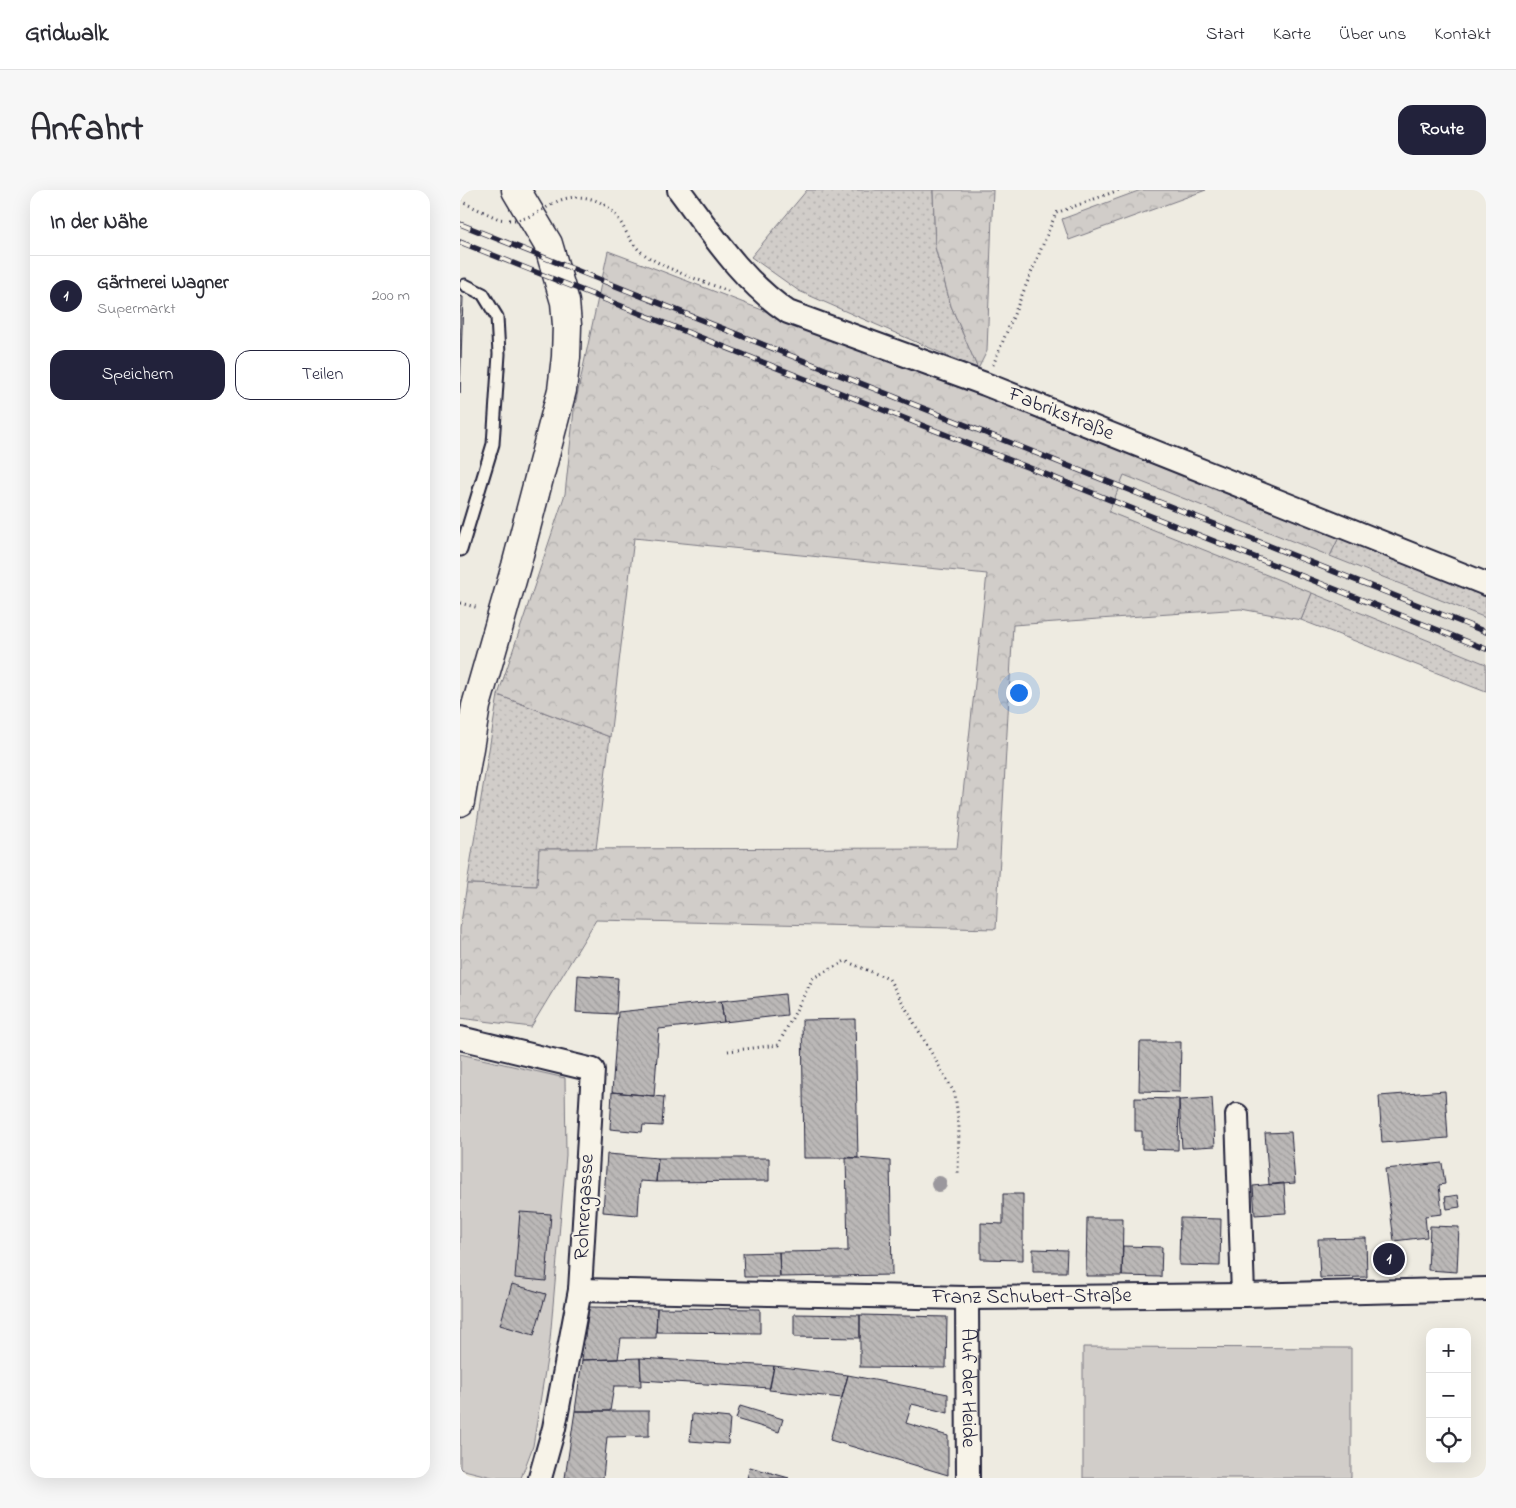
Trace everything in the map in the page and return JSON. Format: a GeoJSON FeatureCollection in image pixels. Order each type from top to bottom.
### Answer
{"type":"FeatureCollection","features":[{"type":"Feature","properties":{"kind":"main road"},"geometry":{"type":"LineString","coordinates":[[460,802],[476,706],[516,566],[562,390],[566,357],[566,302],[548,244],[516,190]]}},
{"type":"Feature","properties":{"kind":"street","name":"Fabrikstraße"},"geometry":{"type":"LineString","coordinates":[[679,190],[737,266],[762,292],[788,312],[985,384],[1486,584]]}},
{"type":"Feature","properties":{"kind":"street","name":"Rohrergasse"},"geometry":{"type":"LineString","coordinates":[[460,1038],[593,1070],[580,1290],[554,1428],[540,1478]]}},
{"type":"Feature","properties":{"kind":"street"},"geometry":{"type":"LineString","coordinates":[[1238,1116],[1243,1295]]}},
{"type":"Feature","properties":{"kind":"street","name":"Franz Schubert-Straße"},"geometry":{"type":"LineString","coordinates":[[580,1290],[967,1298],[1243,1295],[1486,1289]]}},
{"type":"Feature","properties":{"kind":"street","name":"Auf der Heide"},"geometry":{"type":"LineString","coordinates":[[967,1298],[968,1478]]}},
{"type":"Feature","properties":{"kind":"lane"},"geometry":{"type":"LineString","coordinates":[[461,550],[493,444],[499,354],[497,317],[483,294],[465,285]]}},
{"type":"Feature","properties":{"kind":"path"},"geometry":{"type":"LineString","coordinates":[[985,384],[1056,213],[1119,190]]}},
{"type":"Feature","properties":{"kind":"path"},"geometry":{"type":"LineString","coordinates":[[460,201],[498,219],[518,221],[535,214],[560,199],[574,196],[589,198],[613,211],[630,241],[644,254],[672,268],[741,296],[762,292]]}},
{"type":"Feature","properties":{"kind":"path"},"geometry":{"type":"LineString","coordinates":[[728,1051],[778,1045],[812,978],[845,961],[889,979],[955,1094],[959,1126],[958,1175]]}},
{"type":"Feature","properties":{"kind":"shaded area"},"geometry":{"type":"Polygon","coordinates":[[[1124,475],[1486,618],[1486,664],[1109,512],[1124,475]]]}},
{"type":"Feature","properties":{"kind":"green space"},"geometry":{"type":"Polygon","coordinates":[[[807,190],[933,190],[935,247],[951,306],[978,369],[799,291],[751,257],[807,190]]]}},
{"type":"Feature","properties":{"kind":"green space"},"geometry":{"type":"Polygon","coordinates":[[[933,190],[993,190],[987,351],[978,369],[951,306],[935,247],[933,190]]]}},
{"type":"Feature","properties":{"kind":"green space"},"geometry":{"type":"Polygon","coordinates":[[[1141,190],[1206,190],[1069,240],[1062,219],[1141,190]]]}},
{"type":"Feature","properties":{"kind":"green space"},"geometry":{"type":"Polygon","coordinates":[[[608,251],[932,375],[1340,535],[1330,556],[1124,475],[1109,512],[1312,593],[1301,620],[1241,609],[1013,625],[996,929],[596,920],[531,1027],[460,1018],[460,929],[467,884],[537,886],[539,849],[957,848],[987,574],[634,538],[610,737],[498,695],[565,494],[574,410],[608,251]]]}},
{"type":"Feature","properties":{"kind":"green space"},"geometry":{"type":"Polygon","coordinates":[[[1340,535],[1486,593],[1486,618],[1330,556],[1340,535]]]}},
{"type":"Feature","properties":{"kind":"green space"},"geometry":{"type":"Polygon","coordinates":[[[1312,593],[1486,664],[1486,692],[1301,620],[1312,593]]]}},
{"type":"Feature","properties":{"kind":"green space"},"geometry":{"type":"Polygon","coordinates":[[[498,695],[610,737],[596,849],[539,849],[537,886],[467,884],[498,695]]]}},
{"type":"Feature","properties":{"kind":"green space"},"geometry":{"type":"Polygon","coordinates":[[[460,1054],[565,1078],[566,1155],[550,1340],[533,1446],[521,1478],[496,1478],[460,1469],[460,1054]]]}},
{"type":"Feature","properties":{"kind":"green space"},"geometry":{"type":"Polygon","coordinates":[[[1083,1347],[1351,1348],[1351,1478],[1083,1478],[1083,1347]]]}},
{"type":"Feature","properties":{"kind":"building"},"geometry":{"type":"Polygon","coordinates":[[[460,296],[463,297],[460,393],[460,296]]]}},
{"type":"Feature","properties":{"kind":"building"},"geometry":{"type":"Polygon","coordinates":[[[578,975],[618,978],[616,1014],[576,1012],[578,975]]]}},
{"type":"Feature","properties":{"kind":"building"},"geometry":{"type":"Polygon","coordinates":[[[785,994],[787,1015],[724,1022],[721,1001],[785,994]]]}},
{"type":"Feature","properties":{"kind":"building"},"geometry":{"type":"Polygon","coordinates":[[[721,1001],[724,1022],[659,1029],[654,1096],[612,1092],[618,1012],[721,1001]]]}},
{"type":"Feature","properties":{"kind":"building"},"geometry":{"type":"Polygon","coordinates":[[[855,1019],[858,1158],[804,1158],[802,1020],[855,1019]]]}},
{"type":"Feature","properties":{"kind":"building"},"geometry":{"type":"Polygon","coordinates":[[[1140,1042],[1181,1042],[1180,1092],[1139,1091],[1140,1042]]]}},
{"type":"Feature","properties":{"kind":"building"},"geometry":{"type":"Polygon","coordinates":[[[1445,1091],[1448,1138],[1382,1143],[1379,1096],[1445,1091]]]}},
{"type":"Feature","properties":{"kind":"building"},"geometry":{"type":"Polygon","coordinates":[[[612,1092],[664,1097],[662,1126],[643,1125],[642,1132],[610,1129],[612,1092]]]}},
{"type":"Feature","properties":{"kind":"building"},"geometry":{"type":"Polygon","coordinates":[[[1135,1098],[1179,1099],[1178,1150],[1142,1149],[1142,1131],[1135,1131],[1135,1098]]]}},
{"type":"Feature","properties":{"kind":"building"},"geometry":{"type":"Polygon","coordinates":[[[1212,1098],[1215,1146],[1182,1148],[1179,1100],[1212,1098]]]}},
{"type":"Feature","properties":{"kind":"building"},"geometry":{"type":"Polygon","coordinates":[[[1291,1132],[1295,1183],[1269,1185],[1265,1133],[1291,1132]]]}},
{"type":"Feature","properties":{"kind":"building"},"geometry":{"type":"Polygon","coordinates":[[[607,1154],[658,1158],[656,1182],[640,1181],[638,1215],[603,1212],[607,1154]]]}},
{"type":"Feature","properties":{"kind":"building"},"geometry":{"type":"Polygon","coordinates":[[[846,1157],[890,1161],[892,1275],[780,1277],[779,1252],[848,1251],[846,1157]]]}},
{"type":"Feature","properties":{"kind":"building"},"geometry":{"type":"Polygon","coordinates":[[[658,1158],[769,1158],[769,1181],[656,1182],[658,1158]]]}},
{"type":"Feature","properties":{"kind":"building"},"geometry":{"type":"Polygon","coordinates":[[[1442,1163],[1445,1184],[1439,1185],[1442,1214],[1425,1216],[1427,1237],[1394,1241],[1385,1169],[1442,1163]]]}},
{"type":"Feature","properties":{"kind":"building"},"geometry":{"type":"Polygon","coordinates":[[[1284,1183],[1286,1213],[1255,1215],[1253,1186],[1284,1183]]]}},
{"type":"Feature","properties":{"kind":"building"},"geometry":{"type":"Polygon","coordinates":[[[1003,1194],[1023,1194],[1023,1260],[981,1259],[981,1223],[1003,1224],[1003,1194]]]}},
{"type":"Feature","properties":{"kind":"building"},"geometry":{"type":"Polygon","coordinates":[[[1458,1195],[1460,1207],[1447,1209],[1445,1197],[1458,1195]]]}},
{"type":"Feature","properties":{"kind":"building"},"geometry":{"type":"Polygon","coordinates":[[[520,1212],[551,1214],[546,1281],[515,1278],[520,1212]]]}},
{"type":"Feature","properties":{"kind":"building"},"geometry":{"type":"Polygon","coordinates":[[[1087,1218],[1123,1218],[1122,1276],[1086,1276],[1087,1218]]]}},
{"type":"Feature","properties":{"kind":"building"},"geometry":{"type":"Polygon","coordinates":[[[1180,1218],[1221,1219],[1220,1266],[1179,1265],[1180,1218]]]}},
{"type":"Feature","properties":{"kind":"building"},"geometry":{"type":"Polygon","coordinates":[[[1430,1226],[1459,1227],[1457,1272],[1428,1270],[1430,1226]]]}},
{"type":"Feature","properties":{"kind":"building"},"geometry":{"type":"Polygon","coordinates":[[[1366,1238],[1367,1277],[1320,1278],[1318,1239],[1366,1238]]]}},
{"type":"Feature","properties":{"kind":"building"},"geometry":{"type":"Polygon","coordinates":[[[1123,1246],[1162,1247],[1161,1277],[1122,1276],[1123,1246]]]}},
{"type":"Feature","properties":{"kind":"building"},"geometry":{"type":"Polygon","coordinates":[[[1033,1249],[1067,1250],[1066,1272],[1033,1272],[1033,1249]]]}},
{"type":"Feature","properties":{"kind":"building"},"geometry":{"type":"Polygon","coordinates":[[[779,1252],[780,1277],[744,1277],[743,1253],[779,1252]]]}},
{"type":"Feature","properties":{"kind":"building"},"geometry":{"type":"Polygon","coordinates":[[[512,1284],[546,1294],[534,1335],[500,1325],[512,1284]]]}},
{"type":"Feature","properties":{"kind":"building"},"geometry":{"type":"Polygon","coordinates":[[[589,1307],[657,1308],[656,1338],[621,1338],[618,1359],[582,1360],[589,1307]]]}},
{"type":"Feature","properties":{"kind":"building"},"geometry":{"type":"Polygon","coordinates":[[[657,1308],[760,1309],[760,1333],[656,1332],[657,1308]]]}},
{"type":"Feature","properties":{"kind":"building"},"geometry":{"type":"Polygon","coordinates":[[[794,1314],[860,1315],[860,1338],[794,1337],[794,1314]]]}},
{"type":"Feature","properties":{"kind":"building"},"geometry":{"type":"Polygon","coordinates":[[[860,1315],[947,1317],[946,1368],[860,1367],[860,1315]]]}},
{"type":"Feature","properties":{"kind":"building"},"geometry":{"type":"Polygon","coordinates":[[[640,1358],[774,1366],[770,1388],[641,1380],[640,1358]]]}},
{"type":"Feature","properties":{"kind":"building"},"geometry":{"type":"Polygon","coordinates":[[[640,1358],[641,1386],[614,1386],[610,1411],[575,1411],[582,1360],[640,1358]]]}},
{"type":"Feature","properties":{"kind":"building"},"geometry":{"type":"Polygon","coordinates":[[[774,1366],[848,1375],[842,1398],[769,1390],[774,1366]]]}},
{"type":"Feature","properties":{"kind":"building"},"geometry":{"type":"Polygon","coordinates":[[[848,1375],[948,1394],[948,1413],[912,1404],[906,1423],[948,1436],[948,1475],[830,1440],[848,1375]]]}},
{"type":"Feature","properties":{"kind":"building"},"geometry":{"type":"Polygon","coordinates":[[[740,1406],[783,1419],[779,1432],[736,1419],[740,1406]]]}},
{"type":"Feature","properties":{"kind":"building"},"geometry":{"type":"Polygon","coordinates":[[[575,1411],[649,1411],[649,1436],[607,1437],[603,1478],[565,1478],[575,1411]]]}},
{"type":"Feature","properties":{"kind":"building"},"geometry":{"type":"Polygon","coordinates":[[[692,1414],[730,1418],[728,1444],[690,1441],[692,1414]]]}},
{"type":"Feature","properties":{"kind":"building"},"geometry":{"type":"Polygon","coordinates":[[[750,1467],[789,1478],[747,1478],[750,1467]]]}},
{"type":"Feature","properties":{"kind":"railway"},"geometry":{"type":"LineString","coordinates":[[460,224],[1486,632]]}},
{"type":"Feature","properties":{"kind":"railway"},"geometry":{"type":"LineString","coordinates":[[460,242],[1486,649]]}},
{"type":"Feature","properties":{"kind":"place","name":"Gärtnerei Wagner"},"geometry":{"type":"Point","coordinates":[1389,1259]}}]}
